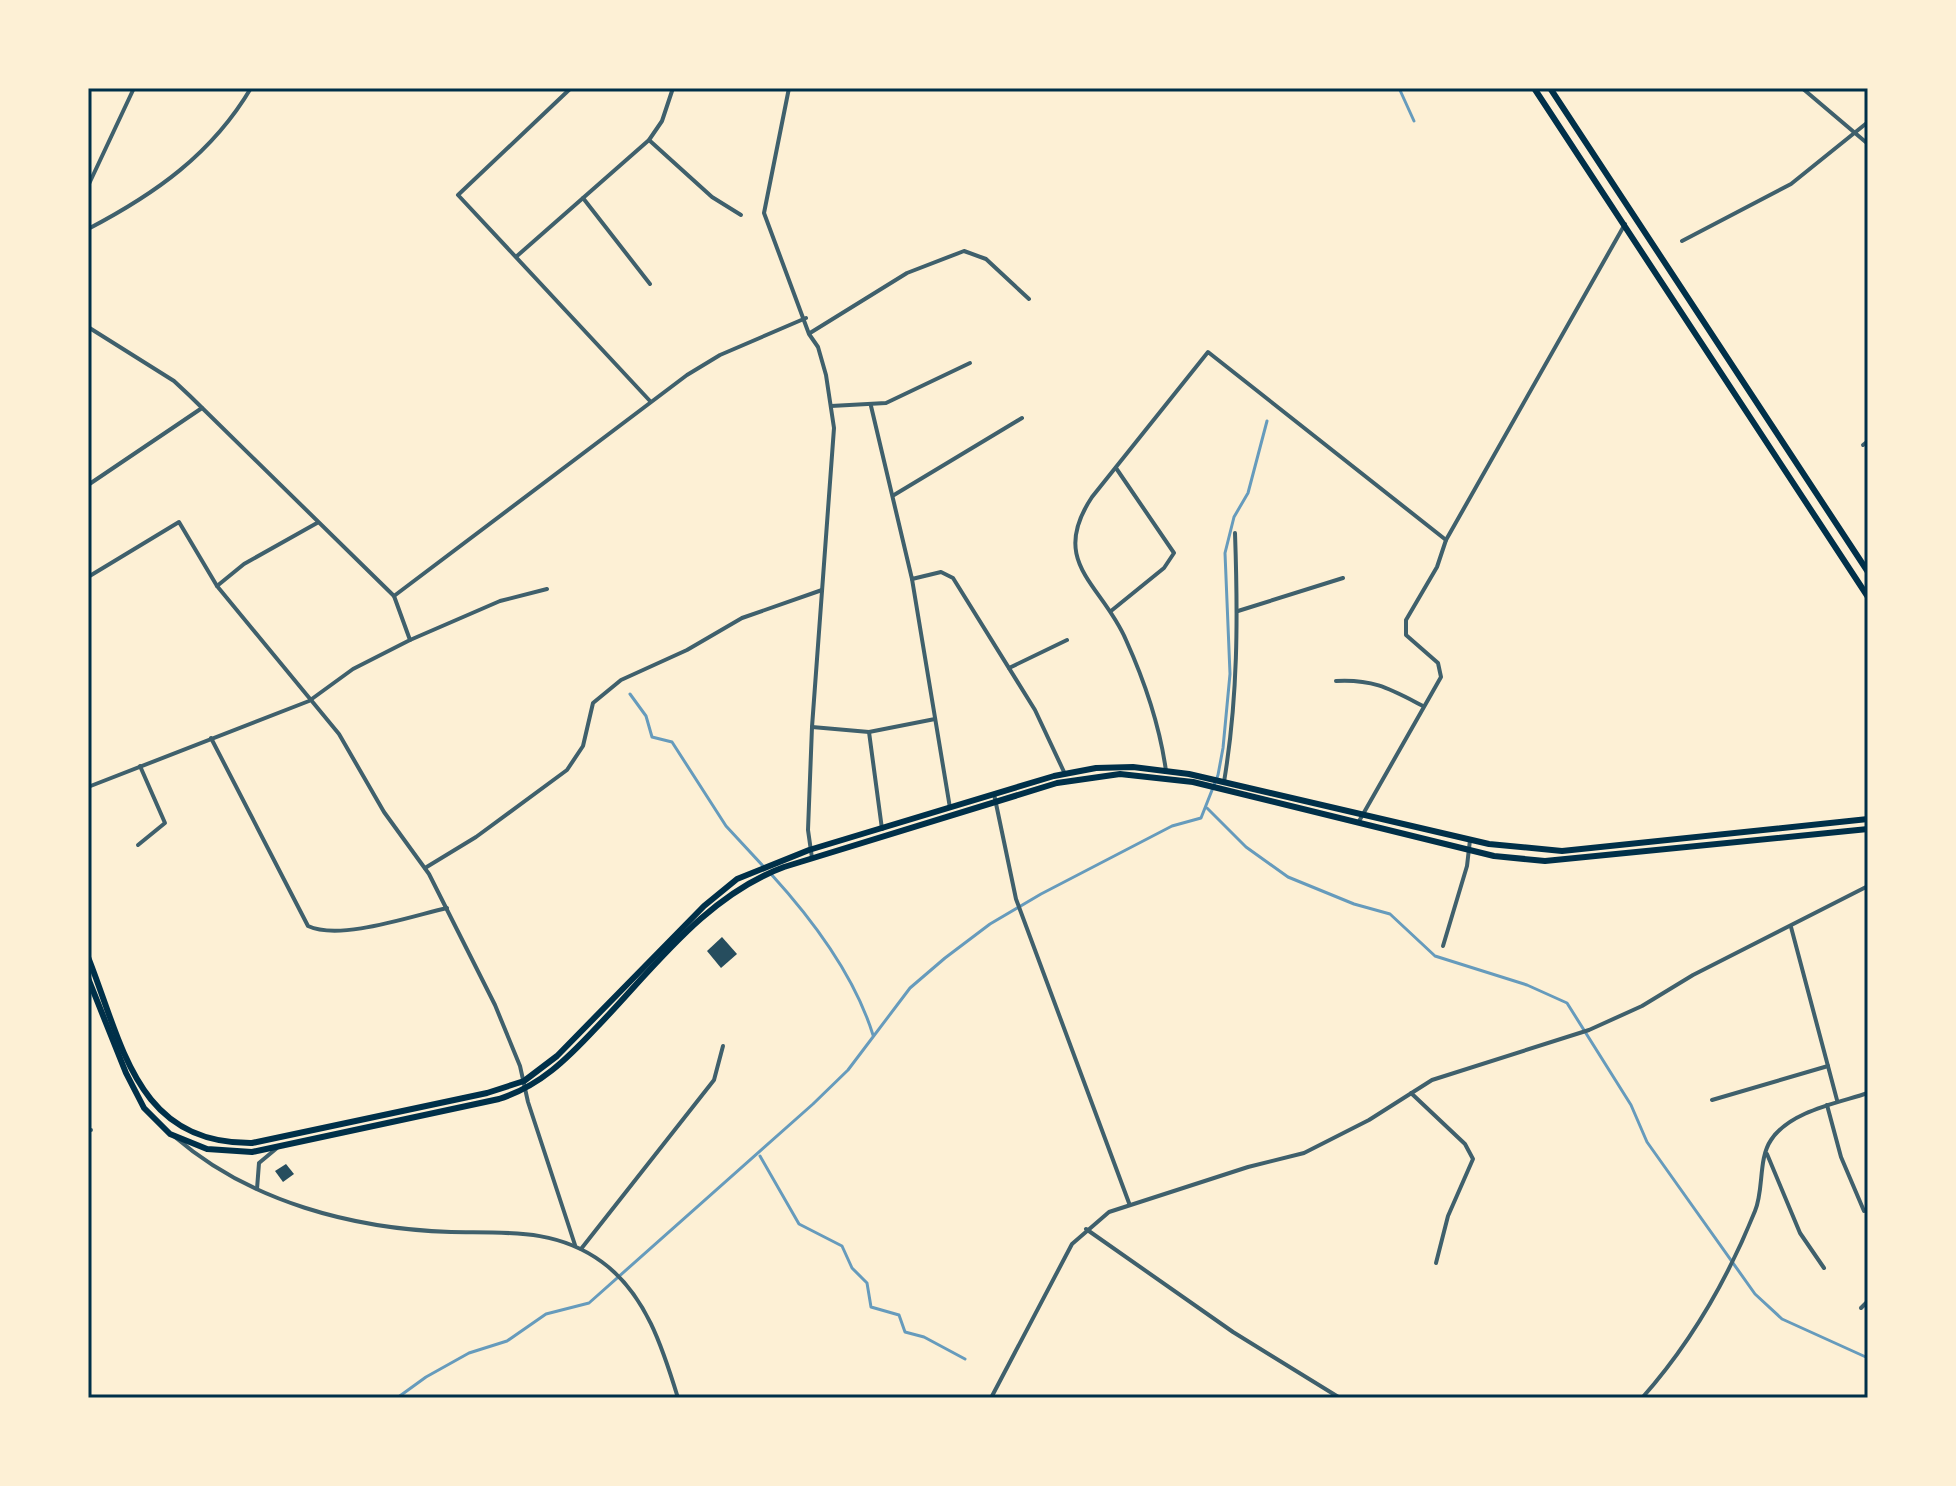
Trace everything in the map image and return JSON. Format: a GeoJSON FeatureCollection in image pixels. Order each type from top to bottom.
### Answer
{"type":"FeatureCollection","features":[{"type":"Feature","properties":{"kind":"highway"},"geometry":{"type":"LineString","coordinates":[[1534,88],[1868,597]]}},
{"type":"Feature","properties":{"kind":"highway"},"geometry":{"type":"LineString","coordinates":[[1550,88],[1868,572]]}},
{"type":"Feature","properties":{"kind":"highway"},"geometry":{"type":"LineString","coordinates":[[1681,310],[1693,302]]}},
{"type":"Feature","properties":{"kind":"highway"},"geometry":{"type":"LineString","coordinates":[[88,978],[144,1092],[168,1120],[208,1140],[229,1143],[276,1139],[487,1093],[524,1081],[557,1056],[721,890],[755,870],[1065,774],[1096,768],[1166,771],[1218,780],[1516,849],[1562,851],[1868,819]]}},
{"type":"Feature","properties":{"kind":"highway"},"geometry":{"type":"LineString","coordinates":[[88,957],[97,991],[135,1094],[152,1118],[170,1134],[207,1149],[229,1153],[277,1148],[499,1099],[526,1089],[565,1060],[728,894],[756,878],[811,854],[882,829],[950,808],[1067,780],[1099,775],[1150,776],[1215,788],[1519,860],[1567,861],[1868,829]]}},
{"type":"Feature","properties":{"kind":"street"},"geometry":{"type":"LineString","coordinates":[[88,186],[134,88]]}},
{"type":"Feature","properties":{"kind":"street"},"geometry":{"type":"LineString","coordinates":[[88,229],[179,173],[224,128],[251,88]]}},
{"type":"Feature","properties":{"kind":"street"},"geometry":{"type":"LineString","coordinates":[[571,88],[458,195],[650,401]]}},
{"type":"Feature","properties":{"kind":"street"},"geometry":{"type":"LineString","coordinates":[[516,256],[649,140],[662,121],[673,88]]}},
{"type":"Feature","properties":{"kind":"street"},"geometry":{"type":"LineString","coordinates":[[789,88],[764,213],[806,318],[809,334],[818,347],[831,406],[833,476],[812,727],[811,854]]}},
{"type":"Feature","properties":{"kind":"street"},"geometry":{"type":"LineString","coordinates":[[1802,88],[1868,144]]}},
{"type":"Feature","properties":{"kind":"street"},"geometry":{"type":"LineString","coordinates":[[1682,241],[1791,184],[1868,122]]}},
{"type":"Feature","properties":{"kind":"street"},"geometry":{"type":"LineString","coordinates":[[649,140],[712,197],[741,215]]}},
{"type":"Feature","properties":{"kind":"street"},"geometry":{"type":"LineString","coordinates":[[583,198],[650,284]]}},
{"type":"Feature","properties":{"kind":"street"},"geometry":{"type":"LineString","coordinates":[[1358,823],[1442,670],[1406,635],[1404,628],[1437,567],[1446,540],[1625,224]]}},
{"type":"Feature","properties":{"kind":"street"},"geometry":{"type":"LineString","coordinates":[[809,334],[907,273],[964,251],[986,259],[1029,299]]}},
{"type":"Feature","properties":{"kind":"street"},"geometry":{"type":"LineString","coordinates":[[394,596],[650,401],[704,364],[806,318]]}},
{"type":"Feature","properties":{"kind":"street"},"geometry":{"type":"LineString","coordinates":[[88,327],[174,381],[202,408],[394,596],[410,640]]}},
{"type":"Feature","properties":{"kind":"street"},"geometry":{"type":"LineString","coordinates":[[1166,771],[1159,737],[1127,641],[1111,612],[1086,582],[1074,541],[1082,512],[1208,352],[1446,540]]}},
{"type":"Feature","properties":{"kind":"street"},"geometry":{"type":"LineString","coordinates":[[831,406],[871,406],[908,394],[970,363]]}},
{"type":"Feature","properties":{"kind":"street"},"geometry":{"type":"LineString","coordinates":[[871,406],[912,579],[950,808]]}},
{"type":"Feature","properties":{"kind":"street"},"geometry":{"type":"LineString","coordinates":[[88,485],[202,408]]}},
{"type":"Feature","properties":{"kind":"street"},"geometry":{"type":"LineString","coordinates":[[893,495],[1022,418]]}},
{"type":"Feature","properties":{"kind":"street"},"geometry":{"type":"LineString","coordinates":[[1111,612],[1164,568],[1174,553],[1116,468]]}},
{"type":"Feature","properties":{"kind":"street"},"geometry":{"type":"LineString","coordinates":[[88,577],[179,522],[217,586],[339,734],[384,812],[425,868],[495,1005],[524,1081],[575,1245]]}},
{"type":"Feature","properties":{"kind":"street"},"geometry":{"type":"LineString","coordinates":[[217,586],[244,564],[317,523]]}},
{"type":"Feature","properties":{"kind":"street"},"geometry":{"type":"LineString","coordinates":[[1218,780],[1235,721],[1238,611],[1235,533]]}},
{"type":"Feature","properties":{"kind":"street"},"geometry":{"type":"LineString","coordinates":[[912,579],[948,572],[1035,710],[1065,774]]}},
{"type":"Feature","properties":{"kind":"street"},"geometry":{"type":"LineString","coordinates":[[1238,611],[1343,578]]}},
{"type":"Feature","properties":{"kind":"street"},"geometry":{"type":"LineString","coordinates":[[88,787],[309,701],[353,669],[410,640],[500,601],[547,589]]}},
{"type":"Feature","properties":{"kind":"street"},"geometry":{"type":"LineString","coordinates":[[425,868],[476,837],[567,770],[587,735],[593,703],[621,680],[687,650],[742,618],[822,590]]}},
{"type":"Feature","properties":{"kind":"street"},"geometry":{"type":"LineString","coordinates":[[1009,668],[1067,640]]}},
{"type":"Feature","properties":{"kind":"street"},"geometry":{"type":"LineString","coordinates":[[1336,681],[1363,680],[1383,685],[1423,706]]}},
{"type":"Feature","properties":{"kind":"street"},"geometry":{"type":"LineString","coordinates":[[812,727],[869,732],[935,719]]}},
{"type":"Feature","properties":{"kind":"street"},"geometry":{"type":"LineString","coordinates":[[869,732],[882,829]]}},
{"type":"Feature","properties":{"kind":"street"},"geometry":{"type":"LineString","coordinates":[[211,738],[308,926],[333,930],[383,923],[447,908]]}},
{"type":"Feature","properties":{"kind":"street"},"geometry":{"type":"LineString","coordinates":[[138,845],[165,823],[140,766]]}},
{"type":"Feature","properties":{"kind":"street"},"geometry":{"type":"LineString","coordinates":[[995,798],[1016,899],[1129,1203]]}},
{"type":"Feature","properties":{"kind":"street"},"geometry":{"type":"LineString","coordinates":[[1443,946],[1470,840]]}},
{"type":"Feature","properties":{"kind":"street"},"geometry":{"type":"LineString","coordinates":[[991,1398],[1060,1264],[1086,1229],[1129,1203],[1304,1153],[1369,1120],[1449,1073],[1589,1030],[1642,1006],[1693,975],[1868,886]]}},
{"type":"Feature","properties":{"kind":"street"},"geometry":{"type":"LineString","coordinates":[[1791,927],[1805,989],[1837,1100]]}},
{"type":"Feature","properties":{"kind":"street"},"geometry":{"type":"LineString","coordinates":[[581,1249],[714,1080],[723,1046]]}},
{"type":"Feature","properties":{"kind":"street"},"geometry":{"type":"LineString","coordinates":[[1712,1100],[1828,1066]]}},
{"type":"Feature","properties":{"kind":"street"},"geometry":{"type":"LineString","coordinates":[[1411,1093],[1465,1144],[1473,1159],[1448,1216],[1436,1263]]}},
{"type":"Feature","properties":{"kind":"street"},"geometry":{"type":"LineString","coordinates":[[1642,1398],[1692,1334],[1726,1272],[1757,1207],[1770,1140],[1785,1126],[1837,1100],[1868,1093]]}},
{"type":"Feature","properties":{"kind":"street"},"geometry":{"type":"LineString","coordinates":[[1827,1105],[1841,1157],[1864,1211]]}},
{"type":"Feature","properties":{"kind":"street"},"geometry":{"type":"LineString","coordinates":[[170,1134],[214,1168],[257,1189],[360,1222],[451,1232],[531,1233],[575,1245],[614,1272],[642,1308],[662,1347],[678,1398]]}},
{"type":"Feature","properties":{"kind":"street"},"geometry":{"type":"LineString","coordinates":[[257,1189],[259,1163],[277,1148]]}},
{"type":"Feature","properties":{"kind":"street"},"geometry":{"type":"LineString","coordinates":[[1766,1151],[1800,1233],[1824,1268]]}},
{"type":"Feature","properties":{"kind":"street"},"geometry":{"type":"LineString","coordinates":[[1086,1229],[1195,1307],[1340,1398]]}},
{"type":"Feature","properties":{"kind":"street"},"geometry":{"type":"LineString","coordinates":[[1861,1308],[1868,1301]]}},
{"type":"Feature","properties":{"kind":"building"},"geometry":{"type":"Polygon","coordinates":[[[722,937],[737,954],[721,968],[707,951],[722,937]]]}},
{"type":"Feature","properties":{"kind":"building"},"geometry":{"type":"Polygon","coordinates":[[[286,1164],[294,1174],[283,1182],[275,1171],[286,1164]]]}},
{"type":"Feature","properties":{"kind":"waterway"},"geometry":{"type":"LineString","coordinates":[[1399,88],[1414,121]]}},
{"type":"Feature","properties":{"kind":"waterway"},"geometry":{"type":"LineString","coordinates":[[397,1398],[426,1377],[469,1353],[507,1341],[546,1314],[589,1303],[813,1104],[848,1070],[910,988],[990,924],[1172,826],[1201,818],[1218,775],[1230,674],[1225,553],[1234,517],[1248,493],[1267,421]]}},
{"type":"Feature","properties":{"kind":"waterway"},"geometry":{"type":"LineString","coordinates":[[630,694],[646,716],[652,737],[672,742],[726,826],[763,866]]}},
{"type":"Feature","properties":{"kind":"waterway"},"geometry":{"type":"LineString","coordinates":[[1207,808],[1246,847],[1288,877],[1354,904],[1390,914],[1435,956],[1527,985],[1567,1003],[1631,1105],[1647,1142],[1755,1294],[1782,1319],[1868,1358]]}},
{"type":"Feature","properties":{"kind":"waterway"},"geometry":{"type":"LineString","coordinates":[[771,874],[802,910],[844,970],[873,1035]]}},
{"type":"Feature","properties":{"kind":"waterway"},"geometry":{"type":"LineString","coordinates":[[760,1156],[799,1224],[842,1246],[852,1268],[867,1283],[871,1307],[899,1315],[905,1332],[924,1337],[965,1359]]}}]}
